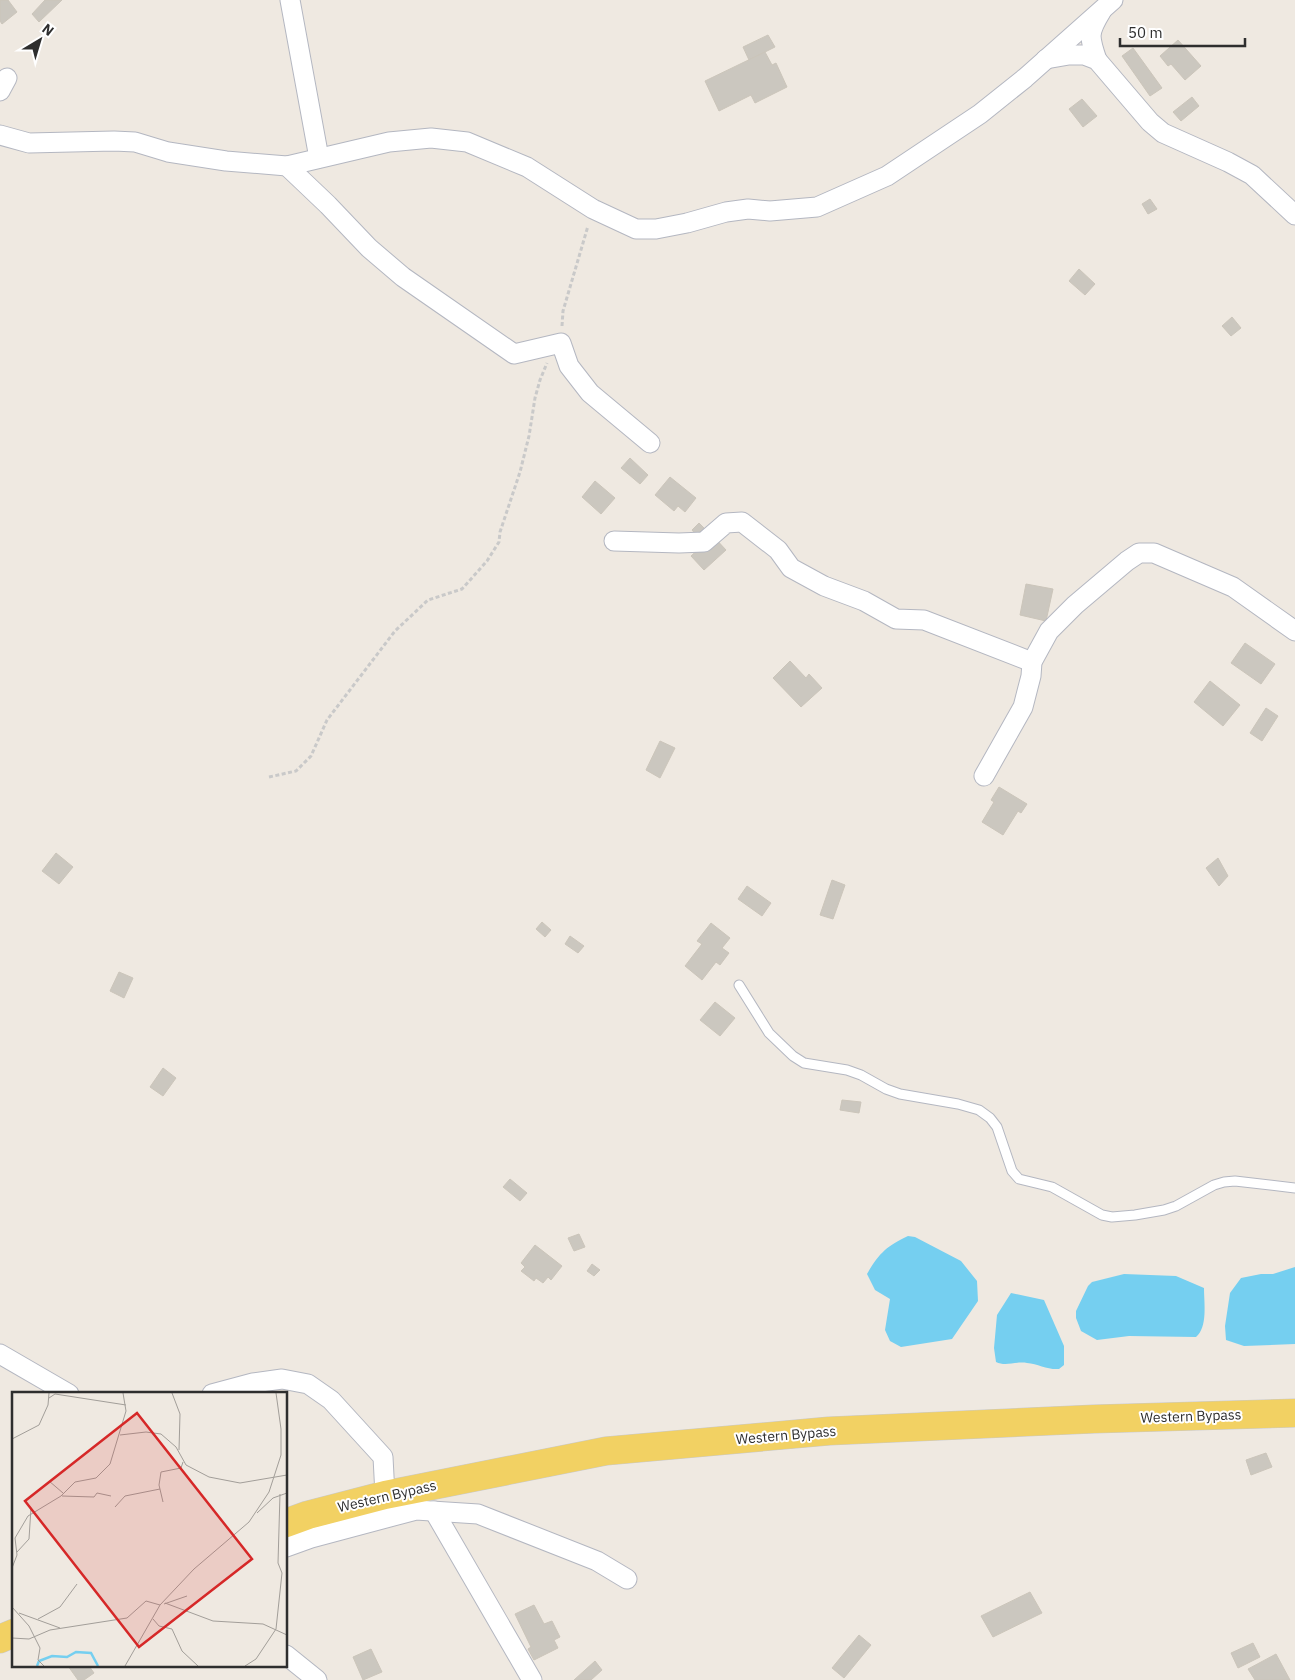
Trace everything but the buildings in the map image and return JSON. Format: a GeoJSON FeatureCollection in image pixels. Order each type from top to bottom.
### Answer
{"type":"FeatureCollection","features":[{"type":"Feature","properties":{"kind":"main road","name":"Western Bypass"},"geometry":{"type":"LineString","coordinates":[[288,1523],[308,1515],[385,1494],[606,1451],[830,1431],[1295,1413]]}},
{"type":"Feature","properties":{"kind":"main road"},"geometry":{"type":"LineString","coordinates":[[0,1640],[12,1634]]}},
{"type":"Feature","properties":{"kind":"street"},"geometry":{"type":"LineString","coordinates":[[290,0],[318,158]]}},
{"type":"Feature","properties":{"kind":"street"},"geometry":{"type":"LineString","coordinates":[[0,135],[29,144],[135,142],[168,152],[287,166],[389,142],[430,138],[466,142],[527,167],[593,209],[636,229],[656,229],[687,224],[726,212],[748,209],[770,211],[817,207],[887,176],[980,114],[1108,4]]}},
{"type":"Feature","properties":{"kind":"street"},"geometry":{"type":"LineString","coordinates":[[1108,4],[1091,28],[1091,43],[1097,60],[1150,122],[1163,132],[1252,175],[1295,215]]}},
{"type":"Feature","properties":{"kind":"street"},"geometry":{"type":"LineString","coordinates":[[1046,59],[1069,55],[1084,55],[1097,60]]}},
{"type":"Feature","properties":{"kind":"street"},"geometry":{"type":"LineString","coordinates":[[287,166],[369,248],[403,277],[514,354],[560,344],[569,366],[590,393],[650,443]]}},
{"type":"Feature","properties":{"kind":"street"},"geometry":{"type":"LineString","coordinates":[[614,541],[704,542],[726,523],[742,522],[778,550],[791,568],[824,586],[864,601],[896,619],[924,620],[1032,662]]}},
{"type":"Feature","properties":{"kind":"street"},"geometry":{"type":"LineString","coordinates":[[984,776],[1023,707],[1031,676],[1032,662],[1049,631],[1075,605],[1139,553],[1154,553],[1233,587],[1295,631]]}},
{"type":"Feature","properties":{"kind":"street"},"geometry":{"type":"LineString","coordinates":[[0,1354],[66,1392]]}},
{"type":"Feature","properties":{"kind":"street"},"geometry":{"type":"LineString","coordinates":[[219,1392],[282,1378],[308,1384],[331,1400],[383,1457],[385,1494]]}},
{"type":"Feature","properties":{"kind":"street"},"geometry":{"type":"LineString","coordinates":[[288,1546],[311,1538],[416,1510],[478,1514],[597,1561],[627,1579]]}},
{"type":"Feature","properties":{"kind":"street"},"geometry":{"type":"LineString","coordinates":[[434,1511],[532,1680]]}},
{"type":"Feature","properties":{"kind":"street"},"geometry":{"type":"LineString","coordinates":[[288,1657],[317,1680]]}},
{"type":"Feature","properties":{"kind":"lane"},"geometry":{"type":"LineString","coordinates":[[740,985],[769,1033],[793,1056],[804,1063],[847,1070],[900,1094],[958,1104],[979,1110],[990,1118],[997,1127],[1012,1171],[1019,1179],[1052,1187],[1102,1215],[1112,1217],[1164,1210],[1176,1206],[1214,1185],[1224,1182],[1295,1188]]}},
{"type":"Feature","properties":{"kind":"path"},"geometry":{"type":"LineString","coordinates":[[269,778],[296,770],[311,756],[327,720],[395,631],[428,600],[462,588],[487,561],[499,542],[500,532],[520,472],[540,380],[547,363],[560,344],[563,311],[593,209]]}},
{"type":"Feature","properties":{"kind":"water"},"geometry":{"type":"Polygon","coordinates":[[[908,1236],[915,1237],[961,1261],[977,1281],[978,1301],[952,1339],[901,1347],[890,1341],[885,1330],[890,1299],[875,1290],[867,1274],[884,1251],[908,1236]]]}},
{"type":"Feature","properties":{"kind":"water"},"geometry":{"type":"Polygon","coordinates":[[[1295,1267],[1295,1344],[1244,1346],[1226,1340],[1225,1326],[1230,1293],[1241,1278],[1273,1274],[1295,1267]]]}},
{"type":"Feature","properties":{"kind":"water"},"geometry":{"type":"Polygon","coordinates":[[[1124,1274],[1176,1276],[1204,1288],[1204,1321],[1200,1333],[1196,1337],[1129,1336],[1097,1340],[1081,1331],[1076,1318],[1076,1311],[1088,1286],[1092,1282],[1124,1274]]]}},
{"type":"Feature","properties":{"kind":"water"},"geometry":{"type":"Polygon","coordinates":[[[1011,1293],[1044,1300],[1064,1346],[1064,1365],[1059,1369],[1027,1363],[1004,1364],[996,1362],[994,1348],[997,1315],[1011,1293]]]}}]}
